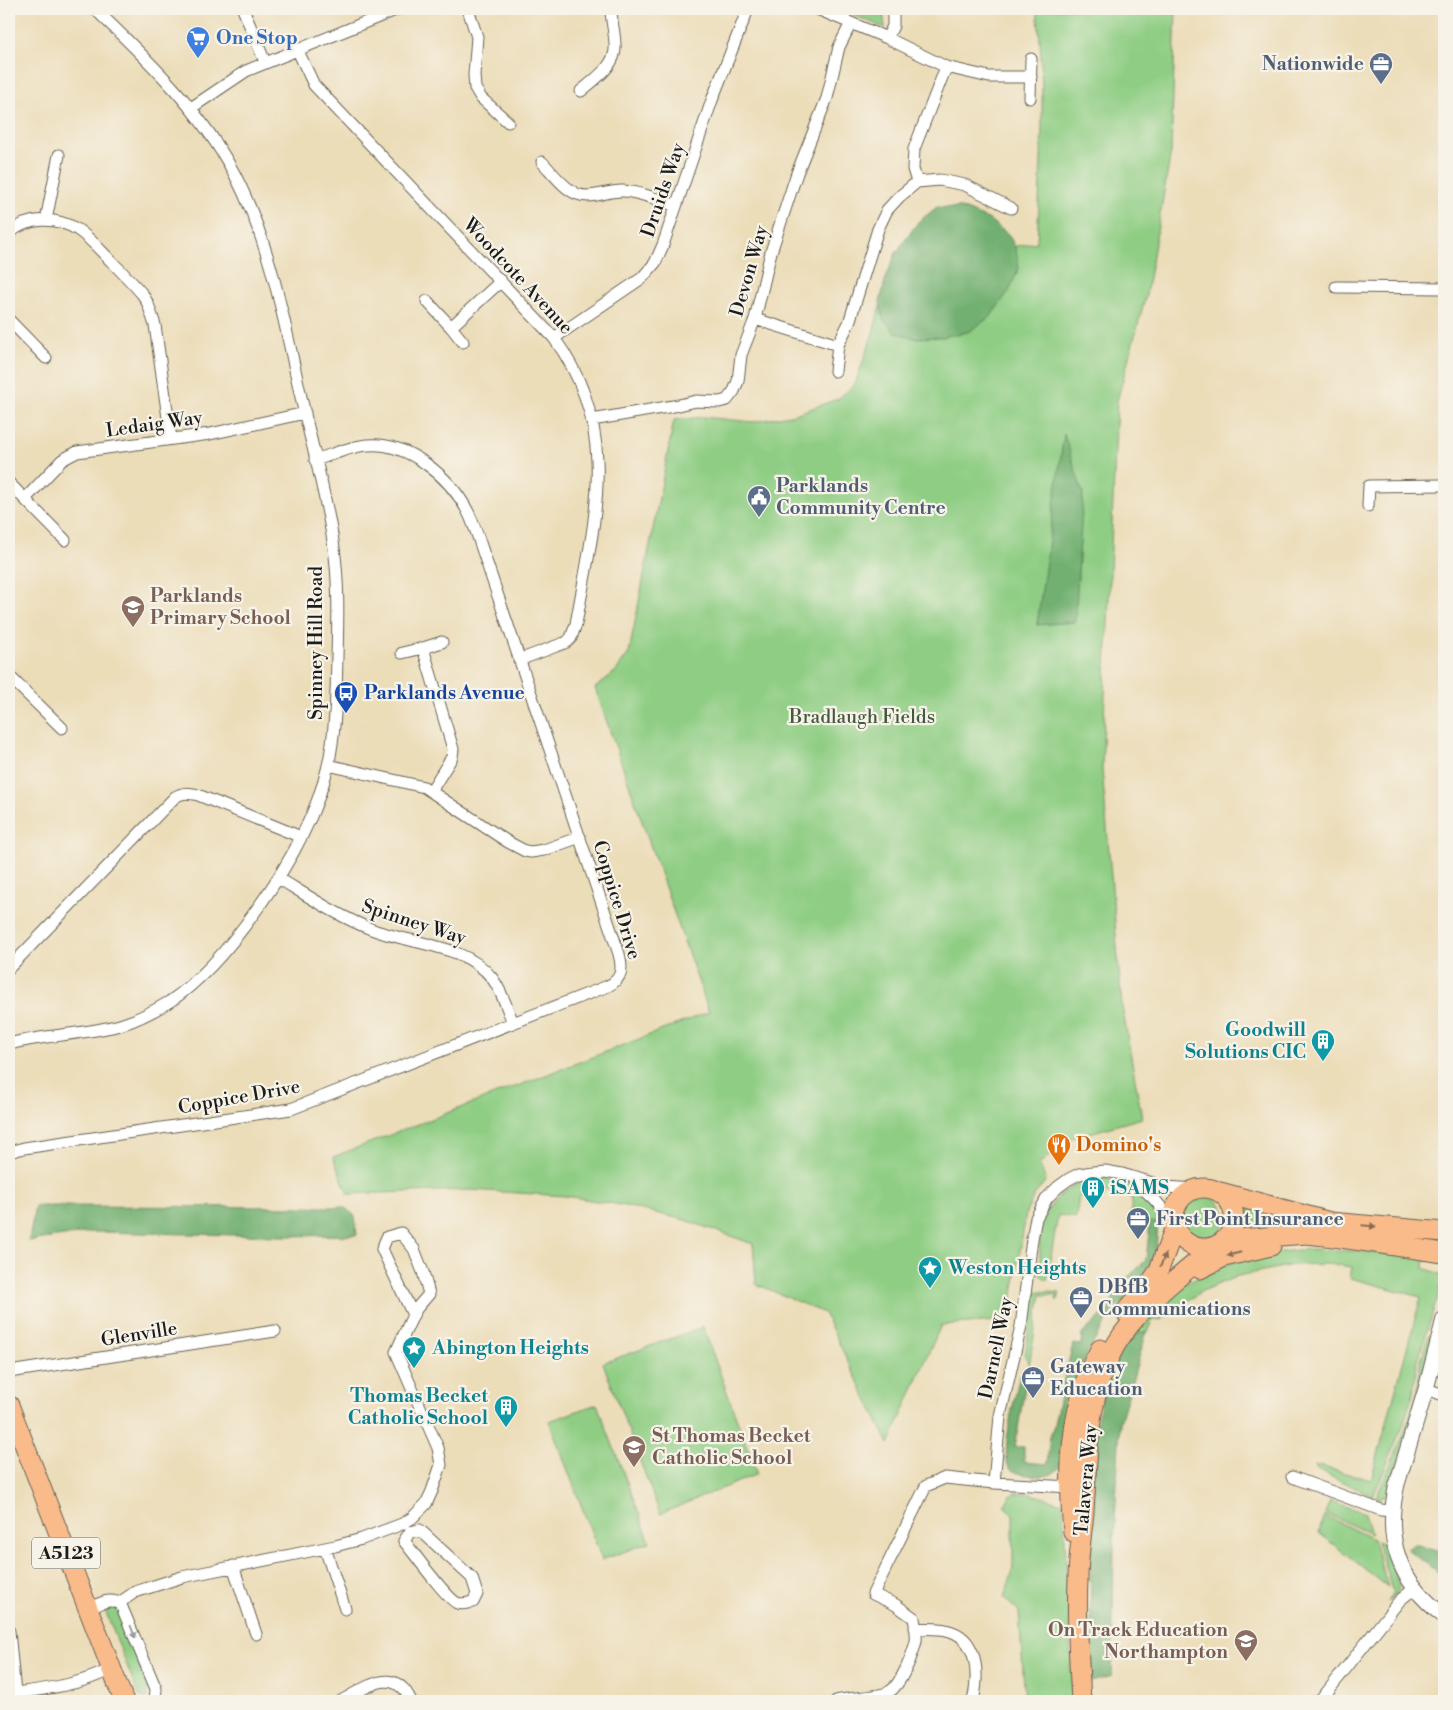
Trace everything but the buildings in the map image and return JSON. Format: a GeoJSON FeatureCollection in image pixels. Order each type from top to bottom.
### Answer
{"type":"FeatureCollection","features":[{"type":"Feature","properties":{"kind":"main road"},"geometry":{"type":"LineString","coordinates":[[1078,1580],[1071,1511],[1073,1444],[1077,1411],[1086,1379],[1095,1357],[1108,1334],[1158,1272],[1174,1225],[1176,1207],[1181,1198],[1196,1189],[1205,1188],[1330,1222],[1444,1232]]}},
{"type":"Feature","properties":{"kind":"main road"},"geometry":{"type":"LineString","coordinates":[[1220,1192],[1232,1207],[1234,1216],[1233,1225],[1220,1242]]}},
{"type":"Feature","properties":{"kind":"main road"},"geometry":{"type":"LineString","coordinates":[[1174,1225],[1185,1242],[1201,1248],[1220,1242],[1307,1234],[1444,1253]]}},
{"type":"Feature","properties":{"kind":"main road"},"geometry":{"type":"LineString","coordinates":[[1166,1288],[1209,1263],[1224,1257],[1280,1244],[1334,1237]]}},
{"type":"Feature","properties":{"kind":"main road","name":"Talavera Way"},"geometry":{"type":"LineString","coordinates":[[1081,1701],[1078,1580],[1086,1464],[1092,1416],[1103,1371],[1127,1329],[1144,1308],[1220,1242]]}},
{"type":"Feature","properties":{"kind":"main road","name":"A5123"},"geometry":{"type":"LineString","coordinates":[[9,1404],[124,1701]]}},
{"type":"Feature","properties":{"kind":"street","name":"Spinney Hill Road"},"geometry":{"type":"LineString","coordinates":[[9,1044],[120,1025],[138,1019],[167,1003],[200,976],[244,928],[278,878],[301,837],[328,765],[333,729],[337,592],[330,529],[272,269],[257,224],[224,155],[191,108],[152,64],[95,9]]}},
{"type":"Feature","properties":{"kind":"street"},"geometry":{"type":"LineString","coordinates":[[243,9],[265,62]]}},
{"type":"Feature","properties":{"kind":"street"},"geometry":{"type":"LineString","coordinates":[[191,108],[235,78],[265,62],[398,9]]}},
{"type":"Feature","properties":{"kind":"street"},"geometry":{"type":"LineString","coordinates":[[468,9],[477,37],[474,75],[475,88],[481,98],[508,122]]}},
{"type":"Feature","properties":{"kind":"street"},"geometry":{"type":"LineString","coordinates":[[581,91],[608,67],[614,56],[615,43],[611,9]]}},
{"type":"Feature","properties":{"kind":"street","name":"Druids Way"},"geometry":{"type":"LineString","coordinates":[[554,338],[635,284],[649,271],[663,245],[712,100],[748,9]]}},
{"type":"Feature","properties":{"kind":"street"},"geometry":{"type":"LineString","coordinates":[[817,9],[888,38],[946,67],[989,77],[1031,78]]}},
{"type":"Feature","properties":{"kind":"street"},"geometry":{"type":"LineString","coordinates":[[888,38],[893,26],[893,9]]}},
{"type":"Feature","properties":{"kind":"street","name":"Devon Way"},"geometry":{"type":"LineString","coordinates":[[592,420],[696,401],[719,402],[727,400],[734,391],[741,355],[755,319],[771,252],[797,173],[827,98],[839,47],[851,23]]}},
{"type":"Feature","properties":{"kind":"street","name":"Woodcote Avenue"},"geometry":{"type":"LineString","coordinates":[[297,49],[314,85],[554,338],[581,384],[592,420],[598,462],[598,490],[574,632],[567,642],[519,660]]}},
{"type":"Feature","properties":{"kind":"street"},"geometry":{"type":"LineString","coordinates":[[1030,98],[1032,59]]}},
{"type":"Feature","properties":{"kind":"street"},"geometry":{"type":"LineString","coordinates":[[917,182],[913,170],[914,149],[946,67]]}},
{"type":"Feature","properties":{"kind":"street"},"geometry":{"type":"LineString","coordinates":[[46,220],[59,155]]}},
{"type":"Feature","properties":{"kind":"street"},"geometry":{"type":"LineString","coordinates":[[542,162],[568,188],[578,194],[593,196],[626,191],[676,206]]}},
{"type":"Feature","properties":{"kind":"street"},"geometry":{"type":"LineString","coordinates":[[835,371],[838,345],[849,323],[872,244],[887,210],[899,197],[917,182],[940,180],[965,184],[1011,208]]}},
{"type":"Feature","properties":{"kind":"street"},"geometry":{"type":"LineString","coordinates":[[9,232],[25,223],[46,220],[65,224],[85,235],[134,285],[148,304],[155,325],[171,439]]}},
{"type":"Feature","properties":{"kind":"street"},"geometry":{"type":"LineString","coordinates":[[451,328],[500,281]]}},
{"type":"Feature","properties":{"kind":"street"},"geometry":{"type":"LineString","coordinates":[[1336,287],[1444,288]]}},
{"type":"Feature","properties":{"kind":"street"},"geometry":{"type":"LineString","coordinates":[[427,301],[463,342]]}},
{"type":"Feature","properties":{"kind":"street"},"geometry":{"type":"LineString","coordinates":[[755,319],[838,345]]}},
{"type":"Feature","properties":{"kind":"street"},"geometry":{"type":"LineString","coordinates":[[9,320],[46,358]]}},
{"type":"Feature","properties":{"kind":"street","name":"Ledaig Way"},"geometry":{"type":"LineString","coordinates":[[26,499],[62,460],[72,454],[218,432],[305,413]]}},
{"type":"Feature","properties":{"kind":"street","name":"Coppice Drive"},"geometry":{"type":"LineString","coordinates":[[9,1152],[24,1148],[291,1109],[608,986],[620,976],[622,967],[619,954],[474,525],[467,510],[446,482],[426,464],[410,455],[384,446],[365,445],[355,447],[315,460]]}},
{"type":"Feature","properties":{"kind":"street"},"geometry":{"type":"LineString","coordinates":[[9,483],[66,540]]}},
{"type":"Feature","properties":{"kind":"street"},"geometry":{"type":"LineString","coordinates":[[1368,506],[1369,486],[1444,485]]}},
{"type":"Feature","properties":{"kind":"street"},"geometry":{"type":"LineString","coordinates":[[402,654],[442,642]]}},
{"type":"Feature","properties":{"kind":"street"},"geometry":{"type":"LineString","coordinates":[[423,648],[453,749],[452,757],[431,791]]}},
{"type":"Feature","properties":{"kind":"street"},"geometry":{"type":"LineString","coordinates":[[9,676],[62,728]]}},
{"type":"Feature","properties":{"kind":"street"},"geometry":{"type":"LineString","coordinates":[[328,765],[416,784],[431,791],[508,842],[525,851],[544,850],[580,837]]}},
{"type":"Feature","properties":{"kind":"street"},"geometry":{"type":"LineString","coordinates":[[9,968],[180,794],[190,793],[198,795],[301,837]]}},
{"type":"Feature","properties":{"kind":"street","name":"Spinney Way"},"geometry":{"type":"LineString","coordinates":[[278,878],[358,923],[383,933],[457,953],[472,960],[487,972],[496,984],[513,1023]]}},
{"type":"Feature","properties":{"kind":"street","name":"Darnell Way"},"geometry":{"type":"LineString","coordinates":[[994,1483],[1000,1416],[1020,1333],[1032,1239],[1040,1208],[1058,1187],[1080,1174],[1105,1171],[1166,1187],[1196,1189]]}},
{"type":"Feature","properties":{"kind":"street","name":"Darnell Way"},"geometry":{"type":"LineString","coordinates":[[1132,1178],[1154,1199],[1174,1225]]}},
{"type":"Feature","properties":{"kind":"street"},"geometry":{"type":"LineString","coordinates":[[119,1603],[130,1594],[182,1577],[325,1548],[362,1539],[408,1524],[420,1530],[472,1578],[477,1594],[473,1602],[458,1603],[448,1596],[404,1541],[408,1524],[426,1504],[441,1465],[438,1448],[396,1352],[413,1315],[429,1294],[414,1249],[401,1233],[387,1237],[382,1249],[413,1315]]}},
{"type":"Feature","properties":{"kind":"street"},"geometry":{"type":"LineString","coordinates":[[1444,1320],[1426,1389],[1397,1484],[1392,1511],[1392,1537],[1400,1564],[1415,1588],[1444,1616]]}},
{"type":"Feature","properties":{"kind":"street","name":"Glenville"},"geometry":{"type":"LineString","coordinates":[[9,1372],[275,1331]]}},
{"type":"Feature","properties":{"kind":"street"},"geometry":{"type":"LineString","coordinates":[[1426,1389],[1444,1396]]}},
{"type":"Feature","properties":{"kind":"street"},"geometry":{"type":"LineString","coordinates":[[1292,1477],[1380,1510],[1392,1511]]}},
{"type":"Feature","properties":{"kind":"street"},"geometry":{"type":"LineString","coordinates":[[836,1701],[890,1692],[904,1675],[916,1641],[914,1618],[896,1605],[873,1594],[926,1486],[945,1478],[1071,1487]]}},
{"type":"Feature","properties":{"kind":"street"},"geometry":{"type":"LineString","coordinates":[[325,1548],[345,1609]]}},
{"type":"Feature","properties":{"kind":"street"},"geometry":{"type":"LineString","coordinates":[[233,1566],[256,1634]]}},
{"type":"Feature","properties":{"kind":"street"},"geometry":{"type":"LineString","coordinates":[[1320,1701],[1400,1600],[1415,1588]]}},
{"type":"Feature","properties":{"kind":"street"},"geometry":{"type":"LineString","coordinates":[[88,1609],[109,1600],[119,1603],[126,1615],[156,1689],[155,1701]]}},
{"type":"Feature","properties":{"kind":"street"},"geometry":{"type":"LineString","coordinates":[[915,1628],[947,1630],[963,1638],[974,1654],[977,1687],[973,1701]]}},
{"type":"Feature","properties":{"kind":"street"},"geometry":{"type":"LineString","coordinates":[[9,1630],[12,1693],[77,1683],[94,1678],[111,1669]]}},
{"type":"Feature","properties":{"kind":"street"},"geometry":{"type":"LineString","coordinates":[[341,1701],[384,1680],[399,1684],[411,1701]]}},
{"type":"Feature","properties":{"kind":"green space"},"geometry":{"type":"Polygon","coordinates":[[[839,9],[883,9],[885,28],[839,9]]]}},
{"type":"Feature","properties":{"kind":"green space","name":"Bradlaugh Fields"},"geometry":{"type":"Polygon","coordinates":[[[1037,9],[1176,9],[1171,152],[1146,295],[1117,401],[1102,769],[1122,1006],[1142,1118],[1065,1140],[1039,1165],[1046,1180],[1034,1196],[1026,1213],[1009,1320],[941,1325],[889,1444],[824,1313],[756,1284],[753,1244],[685,1220],[621,1205],[565,1196],[471,1190],[348,1194],[333,1157],[709,1012],[595,688],[616,671],[629,653],[674,420],[704,417],[753,422],[795,414],[838,399],[855,384],[872,336],[883,296],[1011,247],[1037,242],[1042,96],[1037,9]]]}},
{"type":"Feature","properties":{"kind":"green space"},"geometry":{"type":"Polygon","coordinates":[[[937,207],[961,208],[988,219],[1009,235],[1016,250],[1019,268],[1009,291],[990,317],[968,332],[942,337],[914,338],[895,332],[883,319],[880,302],[886,277],[896,253],[918,222],[937,207]]]}},
{"type":"Feature","properties":{"kind":"green space"},"geometry":{"type":"Polygon","coordinates":[[[1064,434],[1083,494],[1075,622],[1037,625],[1064,434]]]}},
{"type":"Feature","properties":{"kind":"green space"},"geometry":{"type":"Polygon","coordinates":[[[1100,1178],[1121,1182],[1138,1190],[1150,1203],[1158,1223],[1130,1220],[1132,1198],[1105,1193],[1103,1199],[1079,1196],[1076,1218],[1058,1215],[1047,1280],[1038,1273],[1040,1234],[1047,1213],[1060,1195],[1068,1189],[1088,1180],[1100,1178]]]}},
{"type":"Feature","properties":{"kind":"green space"},"geometry":{"type":"Polygon","coordinates":[[[1207,1196],[1219,1202],[1224,1209],[1224,1227],[1219,1234],[1212,1239],[1199,1240],[1191,1237],[1184,1230],[1181,1214],[1184,1206],[1191,1199],[1207,1196]]]}},
{"type":"Feature","properties":{"kind":"green space"},"geometry":{"type":"Polygon","coordinates":[[[1242,1203],[1308,1223],[1308,1230],[1260,1232],[1242,1203]]]}},
{"type":"Feature","properties":{"kind":"green space"},"geometry":{"type":"Polygon","coordinates":[[[35,1206],[344,1207],[355,1216],[357,1235],[283,1236],[92,1232],[29,1241],[35,1206]]]}},
{"type":"Feature","properties":{"kind":"green space"},"geometry":{"type":"Polygon","coordinates":[[[1150,1222],[1158,1223],[1156,1250],[1152,1268],[1113,1311],[1087,1353],[1078,1376],[1060,1466],[1053,1474],[1046,1476],[1026,1475],[1015,1472],[1009,1467],[1006,1450],[1020,1375],[1027,1374],[1015,1447],[1024,1447],[1024,1462],[1047,1464],[1050,1436],[1073,1344],[1081,1345],[1082,1334],[1110,1308],[1117,1288],[1146,1260],[1150,1222]]]}},
{"type":"Feature","properties":{"kind":"green space"},"geometry":{"type":"Polygon","coordinates":[[[1312,1249],[1355,1251],[1444,1260],[1444,1264],[1425,1259],[1424,1268],[1440,1274],[1443,1280],[1417,1363],[1413,1394],[1401,1431],[1373,1496],[1317,1470],[1315,1465],[1371,1480],[1421,1297],[1350,1278],[1352,1267],[1328,1264],[1293,1265],[1238,1276],[1202,1291],[1160,1320],[1153,1320],[1147,1331],[1129,1337],[1165,1298],[1198,1276],[1216,1268],[1254,1257],[1312,1249]]]}},
{"type":"Feature","properties":{"kind":"green space"},"geometry":{"type":"Polygon","coordinates":[[[1039,1291],[1060,1293],[1058,1300],[1056,1300],[1057,1295],[1041,1295],[1029,1365],[1025,1356],[1035,1293],[1039,1291]]]}},
{"type":"Feature","properties":{"kind":"green space"},"geometry":{"type":"Polygon","coordinates":[[[703,1327],[757,1474],[660,1514],[603,1363],[703,1327]]]}},
{"type":"Feature","properties":{"kind":"green space"},"geometry":{"type":"Polygon","coordinates":[[[1147,1331],[1120,1422],[1114,1543],[1112,1676],[1091,1682],[1090,1528],[1095,1429],[1107,1377],[1129,1337],[1147,1331]]]}},
{"type":"Feature","properties":{"kind":"green space"},"geometry":{"type":"Polygon","coordinates":[[[1429,1335],[1432,1336],[1423,1369],[1419,1394],[1390,1487],[1385,1495],[1375,1500],[1403,1436],[1417,1394],[1420,1363],[1429,1335]]]}},
{"type":"Feature","properties":{"kind":"green space"},"geometry":{"type":"Polygon","coordinates":[[[597,1404],[650,1542],[602,1560],[549,1421],[597,1404]]]}},
{"type":"Feature","properties":{"kind":"green space"},"geometry":{"type":"Polygon","coordinates":[[[1017,1493],[1028,1493],[1063,1503],[1073,1701],[1025,1701],[1019,1612],[1004,1598],[1013,1570],[1013,1514],[1004,1506],[1010,1496],[1017,1493]]]}},
{"type":"Feature","properties":{"kind":"green space"},"geometry":{"type":"Polygon","coordinates":[[[1330,1501],[1365,1513],[1371,1534],[1325,1513],[1330,1501]]]}},
{"type":"Feature","properties":{"kind":"green space"},"geometry":{"type":"Polygon","coordinates":[[[1324,1515],[1373,1539],[1388,1587],[1319,1533],[1324,1515]]]}},
{"type":"Feature","properties":{"kind":"green space"},"geometry":{"type":"Polygon","coordinates":[[[1377,1541],[1386,1545],[1399,1587],[1397,1594],[1387,1602],[1393,1593],[1377,1541]]]}},
{"type":"Feature","properties":{"kind":"green space"},"geometry":{"type":"Polygon","coordinates":[[[1415,1544],[1444,1553],[1444,1577],[1407,1549],[1415,1544]]]}},
{"type":"Feature","properties":{"kind":"green space"},"geometry":{"type":"Polygon","coordinates":[[[117,1603],[148,1689],[147,1699],[139,1696],[105,1610],[117,1603]]]}},
{"type":"Feature","properties":{"kind":"place","name":"One Stop"},"geometry":{"type":"Point","coordinates":[198,59]}},
{"type":"Feature","properties":{"kind":"place","name":"Nationwide"},"geometry":{"type":"Point","coordinates":[1381,85]}},
{"type":"Feature","properties":{"kind":"place","name":"Parklands Community Centre"},"geometry":{"type":"Point","coordinates":[759,518]}},
{"type":"Feature","properties":{"kind":"place","name":"Parklands Primary School"},"geometry":{"type":"Point","coordinates":[133,628]}},
{"type":"Feature","properties":{"kind":"place","name":"Parklands Avenue"},"geometry":{"type":"Point","coordinates":[346,714]}},
{"type":"Feature","properties":{"kind":"place","name":"Goodwill Solutions CIC"},"geometry":{"type":"Point","coordinates":[1323,1062]}},
{"type":"Feature","properties":{"kind":"place","name":"Domino's"},"geometry":{"type":"Point","coordinates":[1059,1166]}},
{"type":"Feature","properties":{"kind":"place","name":"iSAMS"},"geometry":{"type":"Point","coordinates":[1093,1209]}},
{"type":"Feature","properties":{"kind":"place","name":"First Point Insurance"},"geometry":{"type":"Point","coordinates":[1138,1240]}},
{"type":"Feature","properties":{"kind":"place","name":"Weston Heights"},"geometry":{"type":"Point","coordinates":[930,1289]}},
{"type":"Feature","properties":{"kind":"place","name":"DBfB Communications"},"geometry":{"type":"Point","coordinates":[1081,1319]}},
{"type":"Feature","properties":{"kind":"place","name":"Abington Heights"},"geometry":{"type":"Point","coordinates":[414,1369]}},
{"type":"Feature","properties":{"kind":"place","name":"Gateway Education"},"geometry":{"type":"Point","coordinates":[1033,1399]}},
{"type":"Feature","properties":{"kind":"place","name":"Thomas Becket Catholic School"},"geometry":{"type":"Point","coordinates":[506,1428]}},
{"type":"Feature","properties":{"kind":"place","name":"St Thomas Becket Catholic School"},"geometry":{"type":"Point","coordinates":[634,1468]}},
{"type":"Feature","properties":{"kind":"place","name":"On Track Education Northampton"},"geometry":{"type":"Point","coordinates":[1246,1662]}}]}
